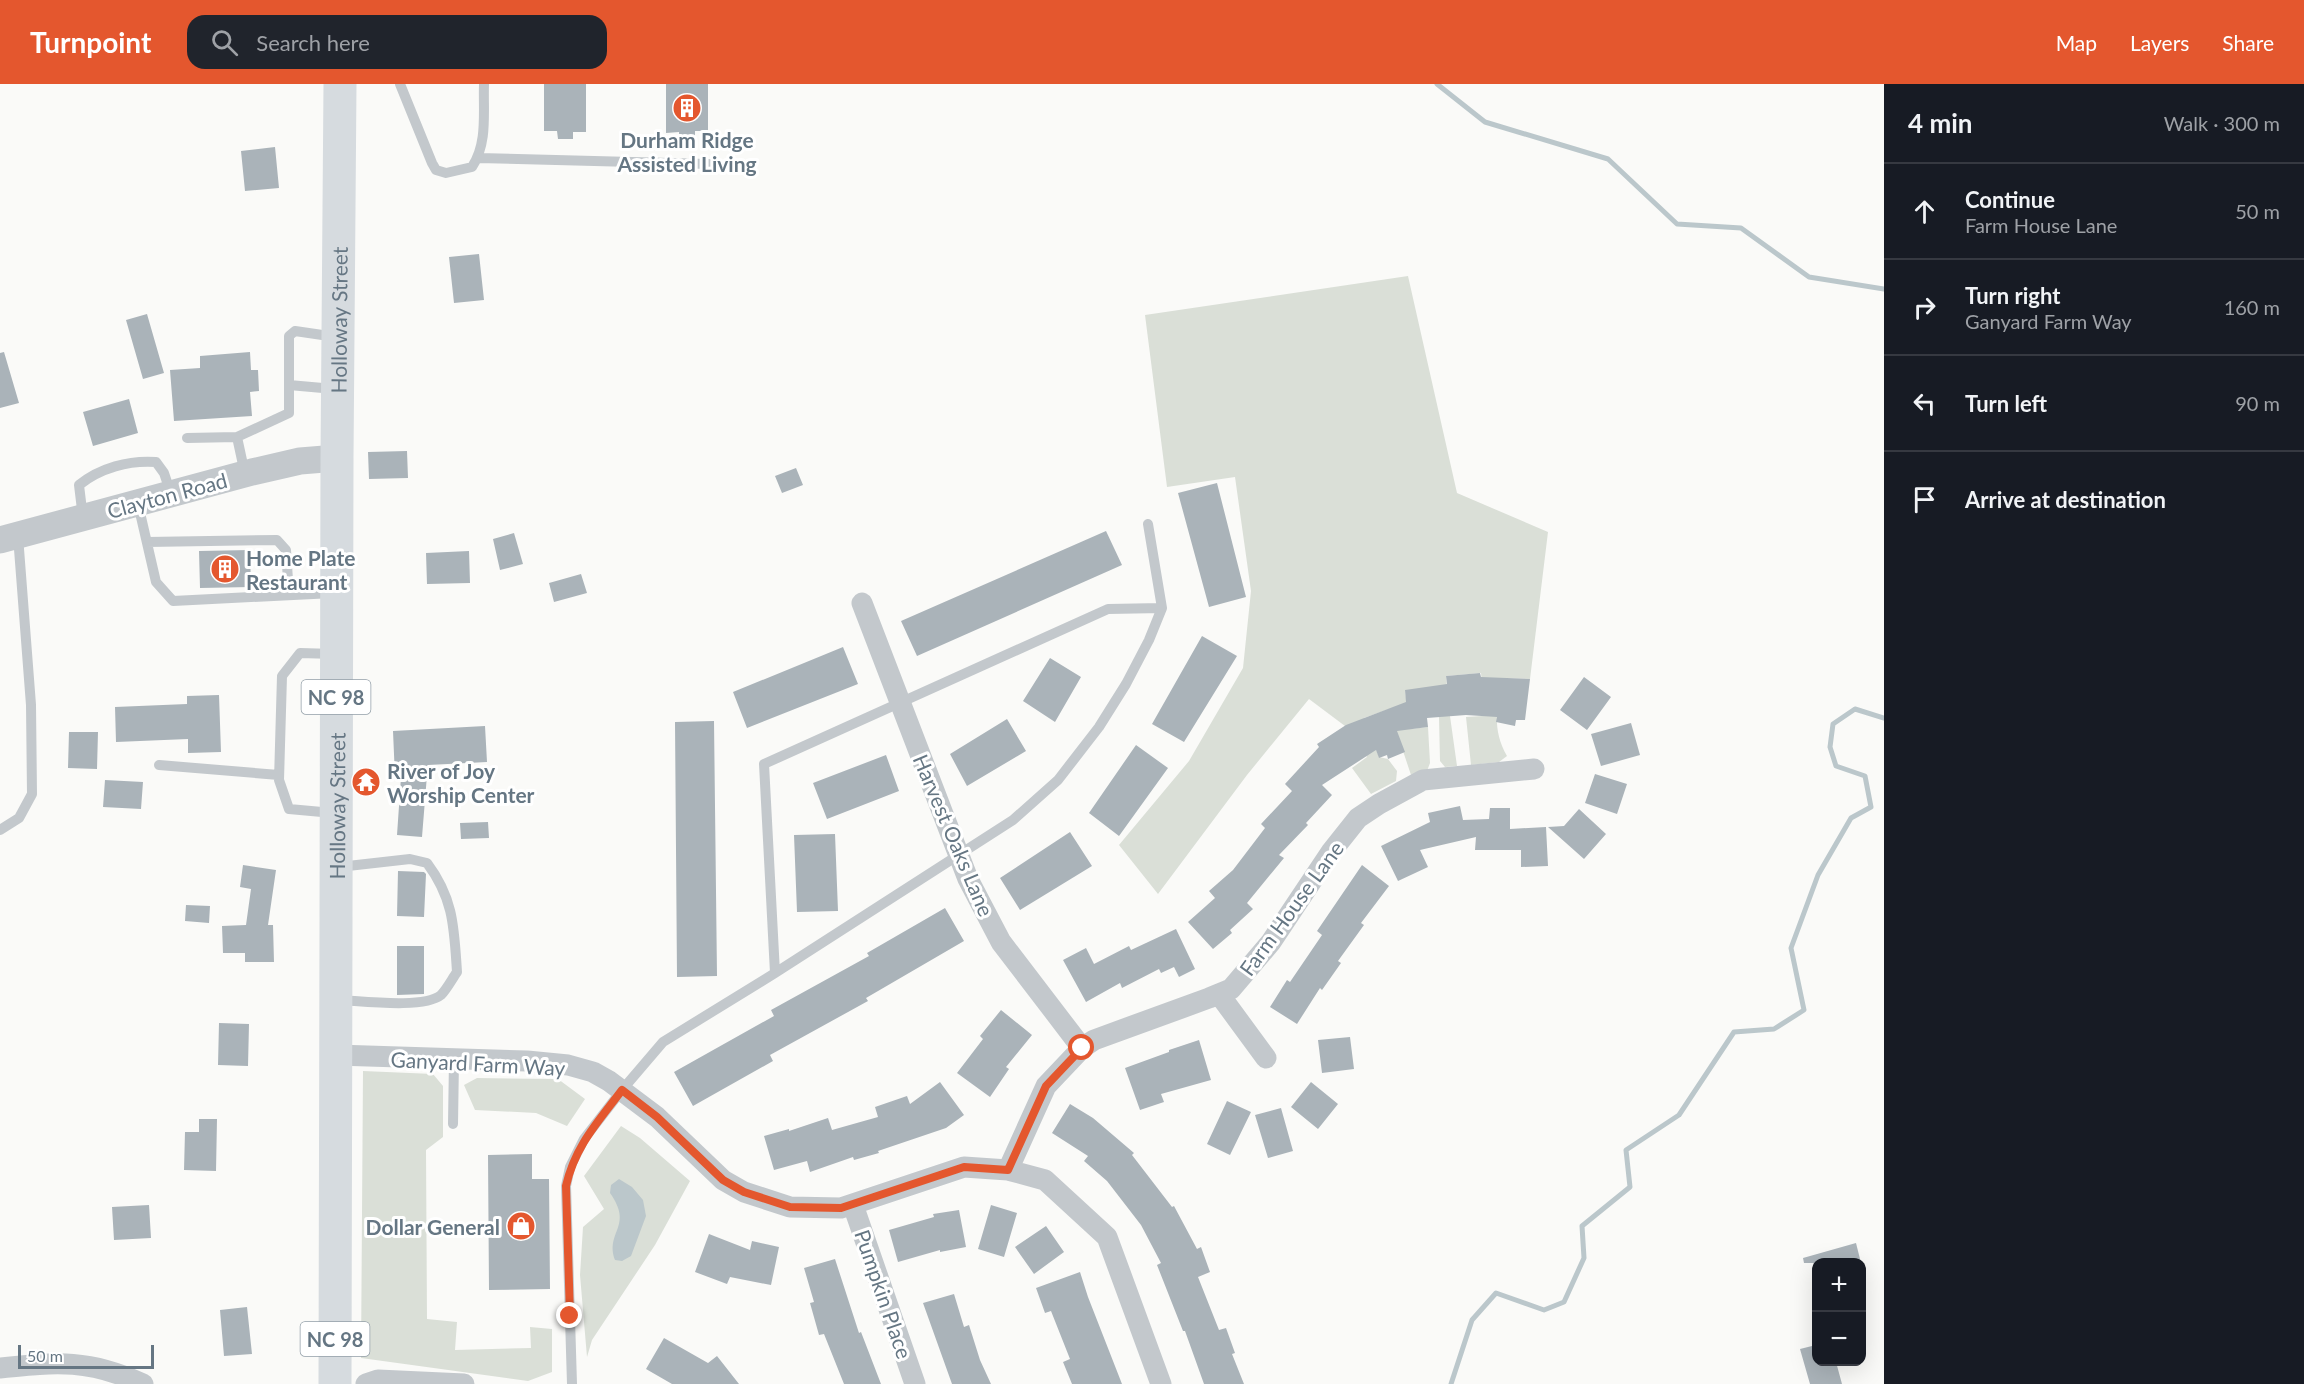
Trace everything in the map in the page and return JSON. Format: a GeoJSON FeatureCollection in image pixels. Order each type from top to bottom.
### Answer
{"type":"FeatureCollection","features":[{"type":"Feature","properties":{"kind":"highway","name":"Holloway Street"},"geometry":{"type":"LineString","coordinates":[[335,1384],[336,654],[340,84]]}},
{"type":"Feature","properties":{"kind":"street","name":"Clayton Road"},"geometry":{"type":"LineString","coordinates":[[9,538],[246,474],[300,461],[337,458]]}},
{"type":"Feature","properties":{"kind":"street","name":"Harvest Oaks Lane"},"geometry":{"type":"LineString","coordinates":[[862,603],[957,854],[1001,942],[1082,1048]]}},
{"type":"Feature","properties":{"kind":"street","name":"Farm House Lane"},"geometry":{"type":"LineString","coordinates":[[1008,1170],[1046,1086],[1082,1048],[1094,1040],[1231,988],[1270,942],[1331,852],[1358,818],[1423,780],[1534,769]]}},
{"type":"Feature","properties":{"kind":"street"},"geometry":{"type":"LineString","coordinates":[[1219,994],[1266,1058]]}},
{"type":"Feature","properties":{"kind":"street","name":"Ganyard Farm Way"},"geometry":{"type":"LineString","coordinates":[[336,1055],[527,1061],[568,1065],[593,1072],[622,1090],[657,1117],[723,1180],[744,1192],[790,1207],[841,1208],[964,1167],[1008,1170],[1045,1180],[1107,1237],[1161,1384]]}},
{"type":"Feature","properties":{"kind":"street","name":"Pumpkin Place"},"geometry":{"type":"LineString","coordinates":[[853,1205],[915,1384]]}},
{"type":"Feature","properties":{"kind":"street"},"geometry":{"type":"LineString","coordinates":[[0,1368],[77,1363],[122,1374],[143,1384]]}},
{"type":"Feature","properties":{"kind":"street"},"geometry":{"type":"LineString","coordinates":[[366,1384],[378,1380],[464,1384]]}},
{"type":"Feature","properties":{"kind":"lane"},"geometry":{"type":"LineString","coordinates":[[400,84],[436,170],[446,173],[472,167],[478,158],[483,146],[484,84]]}},
{"type":"Feature","properties":{"kind":"lane"},"geometry":{"type":"LineString","coordinates":[[478,158],[709,164]]}},
{"type":"Feature","properties":{"kind":"lane"},"geometry":{"type":"LineString","coordinates":[[187,438],[237,437],[289,413],[289,336],[295,331],[338,338]]}},
{"type":"Feature","properties":{"kind":"lane"},"geometry":{"type":"LineString","coordinates":[[289,385],[338,389]]}},
{"type":"Feature","properties":{"kind":"lane"},"geometry":{"type":"LineString","coordinates":[[237,437],[246,474]]}},
{"type":"Feature","properties":{"kind":"lane"},"geometry":{"type":"LineString","coordinates":[[83,518],[79,485],[93,473],[140,460],[156,462],[164,473],[171,494]]}},
{"type":"Feature","properties":{"kind":"lane"},"geometry":{"type":"LineString","coordinates":[[137,503],[156,582],[173,602],[337,592]]}},
{"type":"Feature","properties":{"kind":"lane"},"geometry":{"type":"LineString","coordinates":[[572,1384],[566,1186],[570,1167],[584,1139],[663,1042],[1013,820],[1058,780],[1099,727],[1126,684],[1149,640],[1162,608],[1148,524]]}},
{"type":"Feature","properties":{"kind":"lane"},"geometry":{"type":"LineString","coordinates":[[0,830],[19,818],[32,794],[31,705],[9,538]]}},
{"type":"Feature","properties":{"kind":"lane"},"geometry":{"type":"LineString","coordinates":[[147,542],[277,540],[286,550],[289,595]]}},
{"type":"Feature","properties":{"kind":"lane"},"geometry":{"type":"LineString","coordinates":[[774,973],[764,764],[1108,609],[1162,608]]}},
{"type":"Feature","properties":{"kind":"lane"},"geometry":{"type":"LineString","coordinates":[[336,654],[300,653],[282,676],[279,775],[289,809],[336,813]]}},
{"type":"Feature","properties":{"kind":"lane"},"geometry":{"type":"LineString","coordinates":[[159,765],[279,775]]}},
{"type":"Feature","properties":{"kind":"lane"},"geometry":{"type":"LineString","coordinates":[[336,867],[410,859],[427,863],[438,878],[452,915],[457,972],[440,996],[420,1002],[336,1000]]}},
{"type":"Feature","properties":{"kind":"lane"},"geometry":{"type":"LineString","coordinates":[[453,1124],[454,1060]]}},
{"type":"Feature","properties":{"kind":"shaded area"},"geometry":{"type":"Polygon","coordinates":[[[1408,276],[1457,493],[1548,532],[1530,679],[1501,678],[1497,727],[1507,756],[1499,762],[1471,765],[1466,717],[1482,716],[1484,705],[1481,673],[1446,676],[1457,766],[1445,767],[1440,761],[1439,717],[1442,717],[1405,690],[1410,729],[1428,727],[1430,763],[1427,771],[1411,775],[1389,709],[1364,718],[1379,757],[1388,759],[1397,771],[1396,781],[1371,794],[1352,768],[1367,757],[1345,726],[1309,699],[1247,775],[1158,894],[1119,845],[1189,761],[1243,668],[1251,591],[1235,477],[1167,487],[1145,315],[1408,276]]]}},
{"type":"Feature","properties":{"kind":"shaded area"},"geometry":{"type":"Polygon","coordinates":[[[363,1071],[433,1074],[443,1086],[443,1137],[426,1150],[427,1319],[457,1322],[455,1350],[531,1348],[530,1327],[552,1329],[552,1372],[528,1381],[361,1358],[363,1071]]]}},
{"type":"Feature","properties":{"kind":"shaded area"},"geometry":{"type":"Polygon","coordinates":[[[477,1078],[558,1079],[585,1099],[567,1126],[536,1113],[475,1110],[464,1085],[477,1078]]]}},
{"type":"Feature","properties":{"kind":"shaded area"},"geometry":{"type":"Polygon","coordinates":[[[621,1126],[640,1138],[690,1181],[655,1245],[592,1340],[587,1357],[580,1275],[583,1227],[604,1209],[584,1176],[621,1126]]]}},
{"type":"Feature","properties":{"kind":"shaded area"},"geometry":{"type":"Polygon","coordinates":[[[619,1179],[632,1187],[643,1200],[646,1216],[631,1256],[622,1261],[615,1260],[613,1250],[620,1214],[610,1193],[611,1185],[619,1179]]]}},
{"type":"Feature","properties":{"kind":"building","name":"Durham Ridge Assisted Living"},"geometry":{"type":"Polygon","coordinates":[[[544,84],[586,84],[586,132],[573,132],[573,139],[558,139],[557,131],[544,131],[544,84]]]}},
{"type":"Feature","properties":{"kind":"building","name":"Durham Ridge Assisted Living"},"geometry":{"type":"Polygon","coordinates":[[[666,84],[708,84],[708,131],[695,131],[695,139],[679,139],[679,132],[666,133],[666,84]]]}},
{"type":"Feature","properties":{"kind":"building"},"geometry":{"type":"Polygon","coordinates":[[[275,147],[279,188],[245,191],[241,151],[275,147]]]}},
{"type":"Feature","properties":{"kind":"building"},"geometry":{"type":"Polygon","coordinates":[[[479,254],[484,300],[454,303],[449,257],[479,254]]]}},
{"type":"Feature","properties":{"kind":"building"},"geometry":{"type":"Polygon","coordinates":[[[147,314],[164,373],[143,379],[126,320],[147,314]]]}},
{"type":"Feature","properties":{"kind":"building"},"geometry":{"type":"Polygon","coordinates":[[[4,352],[19,403],[0,408],[0,353],[4,352]]]}},
{"type":"Feature","properties":{"kind":"building"},"geometry":{"type":"Polygon","coordinates":[[[250,352],[251,370],[258,370],[259,391],[250,392],[252,416],[174,421],[170,370],[200,368],[200,356],[250,352]]]}},
{"type":"Feature","properties":{"kind":"building"},"geometry":{"type":"Polygon","coordinates":[[[129,399],[138,433],[93,446],[83,412],[129,399]]]}},
{"type":"Feature","properties":{"kind":"building"},"geometry":{"type":"Polygon","coordinates":[[[407,451],[408,478],[369,479],[368,452],[407,451]]]}},
{"type":"Feature","properties":{"kind":"building"},"geometry":{"type":"Polygon","coordinates":[[[796,468],[803,485],[782,493],[775,476],[796,468]]]}},
{"type":"Feature","properties":{"kind":"building"},"geometry":{"type":"Polygon","coordinates":[[[1217,483],[1246,597],[1209,607],[1178,493],[1217,483]]]}},
{"type":"Feature","properties":{"kind":"building"},"geometry":{"type":"Polygon","coordinates":[[[1106,531],[1122,565],[917,656],[901,621],[1106,531]]]}},
{"type":"Feature","properties":{"kind":"building"},"geometry":{"type":"Polygon","coordinates":[[[514,533],[523,564],[500,570],[493,539],[514,533]]]}},
{"type":"Feature","properties":{"kind":"building","name":"Home Plate Restaurant"},"geometry":{"type":"Polygon","coordinates":[[[250,550],[251,587],[200,588],[199,551],[250,550]]]}},
{"type":"Feature","properties":{"kind":"building"},"geometry":{"type":"Polygon","coordinates":[[[469,551],[470,583],[427,584],[426,553],[469,551]]]}},
{"type":"Feature","properties":{"kind":"building"},"geometry":{"type":"Polygon","coordinates":[[[581,574],[587,593],[554,602],[549,583],[581,574]]]}},
{"type":"Feature","properties":{"kind":"building"},"geometry":{"type":"Polygon","coordinates":[[[1202,636],[1237,656],[1184,742],[1152,724],[1202,636]]]}},
{"type":"Feature","properties":{"kind":"building"},"geometry":{"type":"Polygon","coordinates":[[[843,647],[858,684],[747,728],[733,692],[843,647]]]}},
{"type":"Feature","properties":{"kind":"building"},"geometry":{"type":"Polygon","coordinates":[[[1050,658],[1081,677],[1055,722],[1023,701],[1050,658]]]}},
{"type":"Feature","properties":{"kind":"building"},"geometry":{"type":"Polygon","coordinates":[[[1480,673],[1481,677],[1530,679],[1525,720],[1516,720],[1515,726],[1496,722],[1497,717],[1466,715],[1427,718],[1428,727],[1397,731],[1405,752],[1388,759],[1387,755],[1379,758],[1376,750],[1322,785],[1332,795],[1306,823],[1308,825],[1279,855],[1284,858],[1247,903],[1253,909],[1230,930],[1232,933],[1213,949],[1188,922],[1215,898],[1209,891],[1233,870],[1265,828],[1261,824],[1292,791],[1285,784],[1319,747],[1317,744],[1346,725],[1406,702],[1405,690],[1447,684],[1446,676],[1480,673]]]}},
{"type":"Feature","properties":{"kind":"building"},"geometry":{"type":"Polygon","coordinates":[[[1584,677],[1611,697],[1587,730],[1560,710],[1584,677]]]}},
{"type":"Feature","properties":{"kind":"building"},"geometry":{"type":"Polygon","coordinates":[[[219,695],[221,752],[188,753],[188,739],[116,742],[115,707],[187,704],[187,696],[219,695]]]}},
{"type":"Feature","properties":{"kind":"building"},"geometry":{"type":"Polygon","coordinates":[[[1007,719],[1026,751],[967,786],[950,754],[1007,719]]]}},
{"type":"Feature","properties":{"kind":"building"},"geometry":{"type":"Polygon","coordinates":[[[714,721],[717,976],[677,977],[675,722],[714,721]]]}},
{"type":"Feature","properties":{"kind":"building"},"geometry":{"type":"Polygon","coordinates":[[[1631,723],[1640,755],[1601,766],[1591,734],[1631,723]]]}},
{"type":"Feature","properties":{"kind":"building"},"geometry":{"type":"Polygon","coordinates":[[[485,726],[487,762],[428,765],[429,775],[427,775],[422,837],[397,835],[401,777],[395,777],[393,731],[485,726]]]}},
{"type":"Feature","properties":{"kind":"building"},"geometry":{"type":"Polygon","coordinates":[[[69,732],[98,732],[97,769],[68,768],[69,732]]]}},
{"type":"Feature","properties":{"kind":"building"},"geometry":{"type":"Polygon","coordinates":[[[1136,745],[1168,768],[1119,836],[1089,813],[1136,745]]]}},
{"type":"Feature","properties":{"kind":"building"},"geometry":{"type":"Polygon","coordinates":[[[886,755],[899,791],[827,819],[813,783],[886,755]]]}},
{"type":"Feature","properties":{"kind":"building"},"geometry":{"type":"Polygon","coordinates":[[[1595,774],[1627,784],[1617,814],[1585,803],[1595,774]]]}},
{"type":"Feature","properties":{"kind":"building"},"geometry":{"type":"Polygon","coordinates":[[[105,780],[143,782],[141,809],[103,807],[105,780]]]}},
{"type":"Feature","properties":{"kind":"building"},"geometry":{"type":"Polygon","coordinates":[[[1460,806],[1463,820],[1489,819],[1490,808],[1510,808],[1510,829],[1546,827],[1548,866],[1521,867],[1521,850],[1475,850],[1476,837],[1420,850],[1428,867],[1398,881],[1381,846],[1430,822],[1428,813],[1460,806]]]}},
{"type":"Feature","properties":{"kind":"building"},"geometry":{"type":"Polygon","coordinates":[[[1579,809],[1606,834],[1584,859],[1548,827],[1564,826],[1579,809]]]}},
{"type":"Feature","properties":{"kind":"building"},"geometry":{"type":"Polygon","coordinates":[[[488,822],[489,838],[461,839],[460,823],[488,822]]]}},
{"type":"Feature","properties":{"kind":"building"},"geometry":{"type":"Polygon","coordinates":[[[1070,832],[1092,866],[1020,910],[1000,878],[1070,832]]]}},
{"type":"Feature","properties":{"kind":"building"},"geometry":{"type":"Polygon","coordinates":[[[835,834],[838,911],[797,912],[794,835],[835,834]]]}},
{"type":"Feature","properties":{"kind":"building"},"geometry":{"type":"Polygon","coordinates":[[[243,865],[276,870],[268,925],[273,925],[274,962],[245,962],[245,953],[223,953],[222,926],[246,925],[251,889],[240,887],[243,865]]]}},
{"type":"Feature","properties":{"kind":"building"},"geometry":{"type":"Polygon","coordinates":[[[1362,865],[1389,886],[1361,923],[1364,925],[1338,961],[1341,963],[1322,990],[1320,988],[1297,1024],[1270,1007],[1287,980],[1290,982],[1322,935],[1317,931],[1362,865]]]}},
{"type":"Feature","properties":{"kind":"building"},"geometry":{"type":"Polygon","coordinates":[[[398,871],[426,874],[424,917],[397,916],[398,871]]]}},
{"type":"Feature","properties":{"kind":"building"},"geometry":{"type":"Polygon","coordinates":[[[186,905],[210,906],[209,923],[185,921],[186,905]]]}},
{"type":"Feature","properties":{"kind":"building"},"geometry":{"type":"Polygon","coordinates":[[[945,908],[964,941],[866,998],[868,1001],[770,1055],[773,1061],[693,1106],[674,1072],[774,1016],[771,1010],[869,956],[867,953],[945,908]]]}},
{"type":"Feature","properties":{"kind":"building"},"geometry":{"type":"Polygon","coordinates":[[[1176,929],[1195,969],[1179,977],[1174,967],[1161,973],[1159,969],[1122,988],[1120,983],[1086,1002],[1063,960],[1086,948],[1094,964],[1129,946],[1131,950],[1176,929]]]}},
{"type":"Feature","properties":{"kind":"building"},"geometry":{"type":"Polygon","coordinates":[[[397,946],[424,946],[424,994],[397,995],[397,946]]]}},
{"type":"Feature","properties":{"kind":"building"},"geometry":{"type":"Polygon","coordinates":[[[1001,1010],[1032,1035],[1006,1067],[1009,1069],[990,1097],[957,1073],[983,1039],[980,1036],[1001,1010]]]}},
{"type":"Feature","properties":{"kind":"building"},"geometry":{"type":"Polygon","coordinates":[[[219,1023],[249,1024],[248,1066],[218,1065],[219,1023]]]}},
{"type":"Feature","properties":{"kind":"building"},"geometry":{"type":"Polygon","coordinates":[[[1350,1037],[1354,1069],[1322,1073],[1318,1040],[1350,1037]]]}},
{"type":"Feature","properties":{"kind":"building"},"geometry":{"type":"Polygon","coordinates":[[[1199,1040],[1211,1080],[1161,1094],[1164,1102],[1140,1110],[1125,1068],[1199,1040]]]}},
{"type":"Feature","properties":{"kind":"building"},"geometry":{"type":"Polygon","coordinates":[[[940,1082],[964,1115],[946,1128],[878,1151],[879,1153],[854,1160],[853,1157],[810,1172],[807,1161],[774,1170],[764,1136],[789,1129],[789,1131],[828,1118],[832,1130],[878,1117],[875,1107],[907,1096],[910,1104],[940,1082]]]}},
{"type":"Feature","properties":{"kind":"building"},"geometry":{"type":"Polygon","coordinates":[[[1311,1082],[1338,1104],[1318,1129],[1291,1107],[1311,1082]]]}},
{"type":"Feature","properties":{"kind":"building"},"geometry":{"type":"Polygon","coordinates":[[[1227,1101],[1251,1112],[1230,1155],[1207,1144],[1227,1101]]]}},
{"type":"Feature","properties":{"kind":"building"},"geometry":{"type":"Polygon","coordinates":[[[1070,1104],[1093,1118],[1134,1153],[1132,1155],[1172,1207],[1174,1206],[1197,1249],[1201,1247],[1210,1272],[1198,1277],[1219,1330],[1226,1328],[1235,1353],[1232,1354],[1244,1384],[1204,1384],[1157,1265],[1161,1263],[1141,1225],[1107,1181],[1084,1161],[1088,1156],[1052,1133],[1070,1104]]]}},
{"type":"Feature","properties":{"kind":"building"},"geometry":{"type":"Polygon","coordinates":[[[1281,1108],[1293,1151],[1268,1158],[1255,1115],[1281,1108]]]}},
{"type":"Feature","properties":{"kind":"building"},"geometry":{"type":"Polygon","coordinates":[[[199,1119],[217,1119],[216,1171],[184,1170],[185,1132],[199,1132],[199,1119]]]}},
{"type":"Feature","properties":{"kind":"building"},"geometry":{"type":"Polygon","coordinates":[[[532,1154],[532,1179],[549,1179],[550,1289],[489,1290],[488,1155],[532,1154]]]}},
{"type":"Feature","properties":{"kind":"building"},"geometry":{"type":"Polygon","coordinates":[[[149,1205],[151,1238],[114,1240],[112,1207],[149,1205]]]}},
{"type":"Feature","properties":{"kind":"building"},"geometry":{"type":"Polygon","coordinates":[[[991,1205],[1017,1213],[1004,1257],[978,1249],[991,1205]]]}},
{"type":"Feature","properties":{"kind":"building"},"geometry":{"type":"Polygon","coordinates":[[[959,1210],[966,1247],[940,1252],[940,1250],[898,1262],[889,1230],[934,1217],[933,1214],[959,1210]]]}},
{"type":"Feature","properties":{"kind":"building"},"geometry":{"type":"Polygon","coordinates":[[[1046,1226],[1064,1252],[1034,1274],[1015,1247],[1046,1226]]]}},
{"type":"Feature","properties":{"kind":"building"},"geometry":{"type":"Polygon","coordinates":[[[709,1234],[750,1250],[752,1241],[779,1247],[771,1285],[730,1277],[727,1284],[695,1272],[709,1234]]]}},
{"type":"Feature","properties":{"kind":"building"},"geometry":{"type":"Polygon","coordinates":[[[1856,1243],[1860,1258],[1812,1258],[1812,1263],[1804,1263],[1803,1258],[1856,1243]]]}},
{"type":"Feature","properties":{"kind":"building"},"geometry":{"type":"Polygon","coordinates":[[[835,1259],[859,1333],[861,1332],[881,1384],[844,1384],[824,1334],[819,1335],[810,1303],[814,1302],[804,1268],[835,1259]]]}},
{"type":"Feature","properties":{"kind":"building"},"geometry":{"type":"Polygon","coordinates":[[[1080,1272],[1122,1384],[1072,1384],[1063,1362],[1070,1359],[1051,1311],[1045,1313],[1036,1288],[1080,1272]]]}},
{"type":"Feature","properties":{"kind":"building"},"geometry":{"type":"Polygon","coordinates":[[[954,1294],[964,1327],[969,1325],[980,1360],[991,1384],[952,1384],[923,1303],[954,1294]]]}},
{"type":"Feature","properties":{"kind":"building"},"geometry":{"type":"Polygon","coordinates":[[[247,1307],[252,1354],[224,1356],[220,1310],[247,1307]]]}},
{"type":"Feature","properties":{"kind":"building"},"geometry":{"type":"Polygon","coordinates":[[[664,1338],[708,1363],[717,1356],[739,1384],[672,1384],[646,1369],[664,1338]]]}},
{"type":"Feature","properties":{"kind":"building"},"geometry":{"type":"Polygon","coordinates":[[[1812,1346],[1812,1366],[1837,1366],[1842,1384],[1810,1384],[1800,1349],[1812,1346]]]}},
{"type":"Feature","properties":{"kind":"waterway"},"geometry":{"type":"LineString","coordinates":[[1437,84],[1485,122],[1608,159],[1677,224],[1741,228],[1809,277],[1884,289]]}},
{"type":"Feature","properties":{"kind":"waterway"},"geometry":{"type":"LineString","coordinates":[[1451,1384],[1472,1320],[1496,1293],[1544,1310],[1564,1302],[1584,1258],[1582,1226],[1630,1187],[1626,1150],[1679,1115],[1734,1032],[1774,1029],[1804,1010],[1791,948],[1818,875],[1851,818],[1871,807],[1865,776],[1836,766],[1830,747],[1833,724],[1855,709],[1884,718]]}},
{"type":"Feature","properties":{"kind":"place","name":"Durham Ridge Assisted Living"},"geometry":{"type":"Point","coordinates":[687,108]}},
{"type":"Feature","properties":{"kind":"place","name":"Home Plate Restaurant"},"geometry":{"type":"Point","coordinates":[225,569]}},
{"type":"Feature","properties":{"kind":"place","name":"River of Joy Worship Center"},"geometry":{"type":"Point","coordinates":[366,782]}},
{"type":"Feature","properties":{"kind":"place","name":"Dollar General"},"geometry":{"type":"Point","coordinates":[521,1226]}},
{"type":"Feature","properties":{"kind":"route"},"geometry":{"type":"LineString","coordinates":[[570,1316],[566,1186],[570,1167],[584,1139],[622,1090],[657,1117],[723,1180],[744,1192],[790,1207],[841,1208],[964,1167],[1008,1170],[1046,1086],[1082,1048]]}}]}
